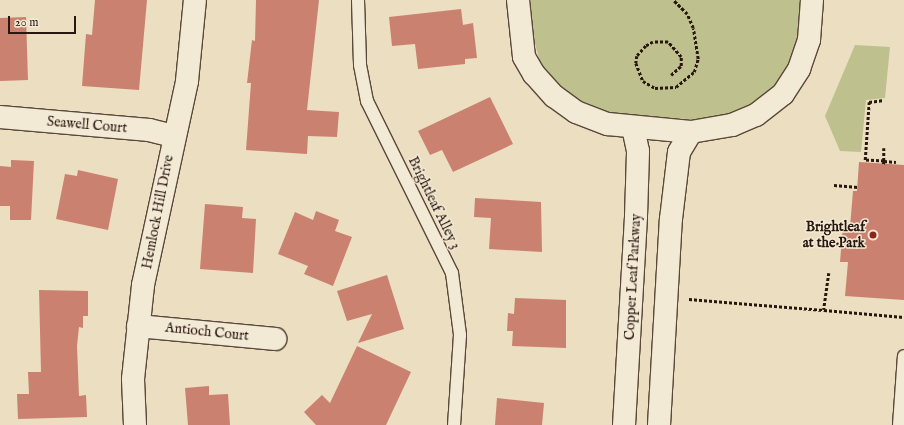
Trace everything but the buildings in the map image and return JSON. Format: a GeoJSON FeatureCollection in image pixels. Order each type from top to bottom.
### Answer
{"type":"FeatureCollection","features":[{"type":"Feature","properties":{"kind":"street","name":"Hemlock Hill Drive"},"geometry":{"type":"LineString","coordinates":[[134,425],[134,379],[138,326],[172,136],[187,81],[195,0]]}},
{"type":"Feature","properties":{"kind":"street"},"geometry":{"type":"LineString","coordinates":[[518,0],[524,57],[534,74],[554,96],[576,112],[608,124],[633,128],[691,132],[732,125],[756,115],[783,94],[799,69],[809,40],[812,0]]}},
{"type":"Feature","properties":{"kind":"street","name":"Seawell Court"},"geometry":{"type":"LineString","coordinates":[[0,117],[149,130],[172,136]]}},
{"type":"Feature","properties":{"kind":"street","name":"Copper Leaf Parkway"},"geometry":{"type":"LineString","coordinates":[[624,425],[636,216],[638,151],[633,128]]}},
{"type":"Feature","properties":{"kind":"street"},"geometry":{"type":"LineString","coordinates":[[659,425],[671,219],[680,152],[691,132]]}},
{"type":"Feature","properties":{"kind":"street","name":"Antioch Court"},"geometry":{"type":"LineString","coordinates":[[138,326],[275,339]]}},
{"type":"Feature","properties":{"kind":"lane","name":"Brightleaf Alley 3"},"geometry":{"type":"LineString","coordinates":[[358,0],[360,66],[367,101],[452,273],[460,335],[454,425]]}},
{"type":"Feature","properties":{"kind":"lane"},"geometry":{"type":"LineString","coordinates":[[899,425],[904,356]]}},
{"type":"Feature","properties":{"kind":"path"},"geometry":{"type":"LineString","coordinates":[[672,75],[681,66],[681,57],[668,42],[653,42],[646,46],[637,56],[636,63],[643,81],[655,88],[676,87],[694,72],[698,59],[693,28],[687,14],[673,0]]}},
{"type":"Feature","properties":{"kind":"path"},"geometry":{"type":"LineString","coordinates":[[884,100],[869,102],[865,160],[883,163],[896,162]]}},
{"type":"Feature","properties":{"kind":"path"},"geometry":{"type":"LineString","coordinates":[[883,163],[884,148]]}},
{"type":"Feature","properties":{"kind":"path"},"geometry":{"type":"LineString","coordinates":[[834,186],[858,187]]}},
{"type":"Feature","properties":{"kind":"path"},"geometry":{"type":"LineString","coordinates":[[831,243],[841,244]]}},
{"type":"Feature","properties":{"kind":"path"},"geometry":{"type":"LineString","coordinates":[[824,310],[829,273]]}},
{"type":"Feature","properties":{"kind":"path"},"geometry":{"type":"LineString","coordinates":[[689,299],[904,317]]}},
{"type":"Feature","properties":{"kind":"green space"},"geometry":{"type":"Polygon","coordinates":[[[531,0],[802,0],[798,52],[764,102],[733,115],[702,120],[614,114],[581,104],[557,86],[540,62],[530,25],[531,0]]]}},
{"type":"Feature","properties":{"kind":"green space"},"geometry":{"type":"Polygon","coordinates":[[[855,45],[890,47],[885,98],[866,100],[861,152],[840,151],[825,116],[855,45]]]}},
{"type":"Feature","properties":{"kind":"place","name":"Brightleaf at the Park"},"geometry":{"type":"Point","coordinates":[873,235]}}]}
